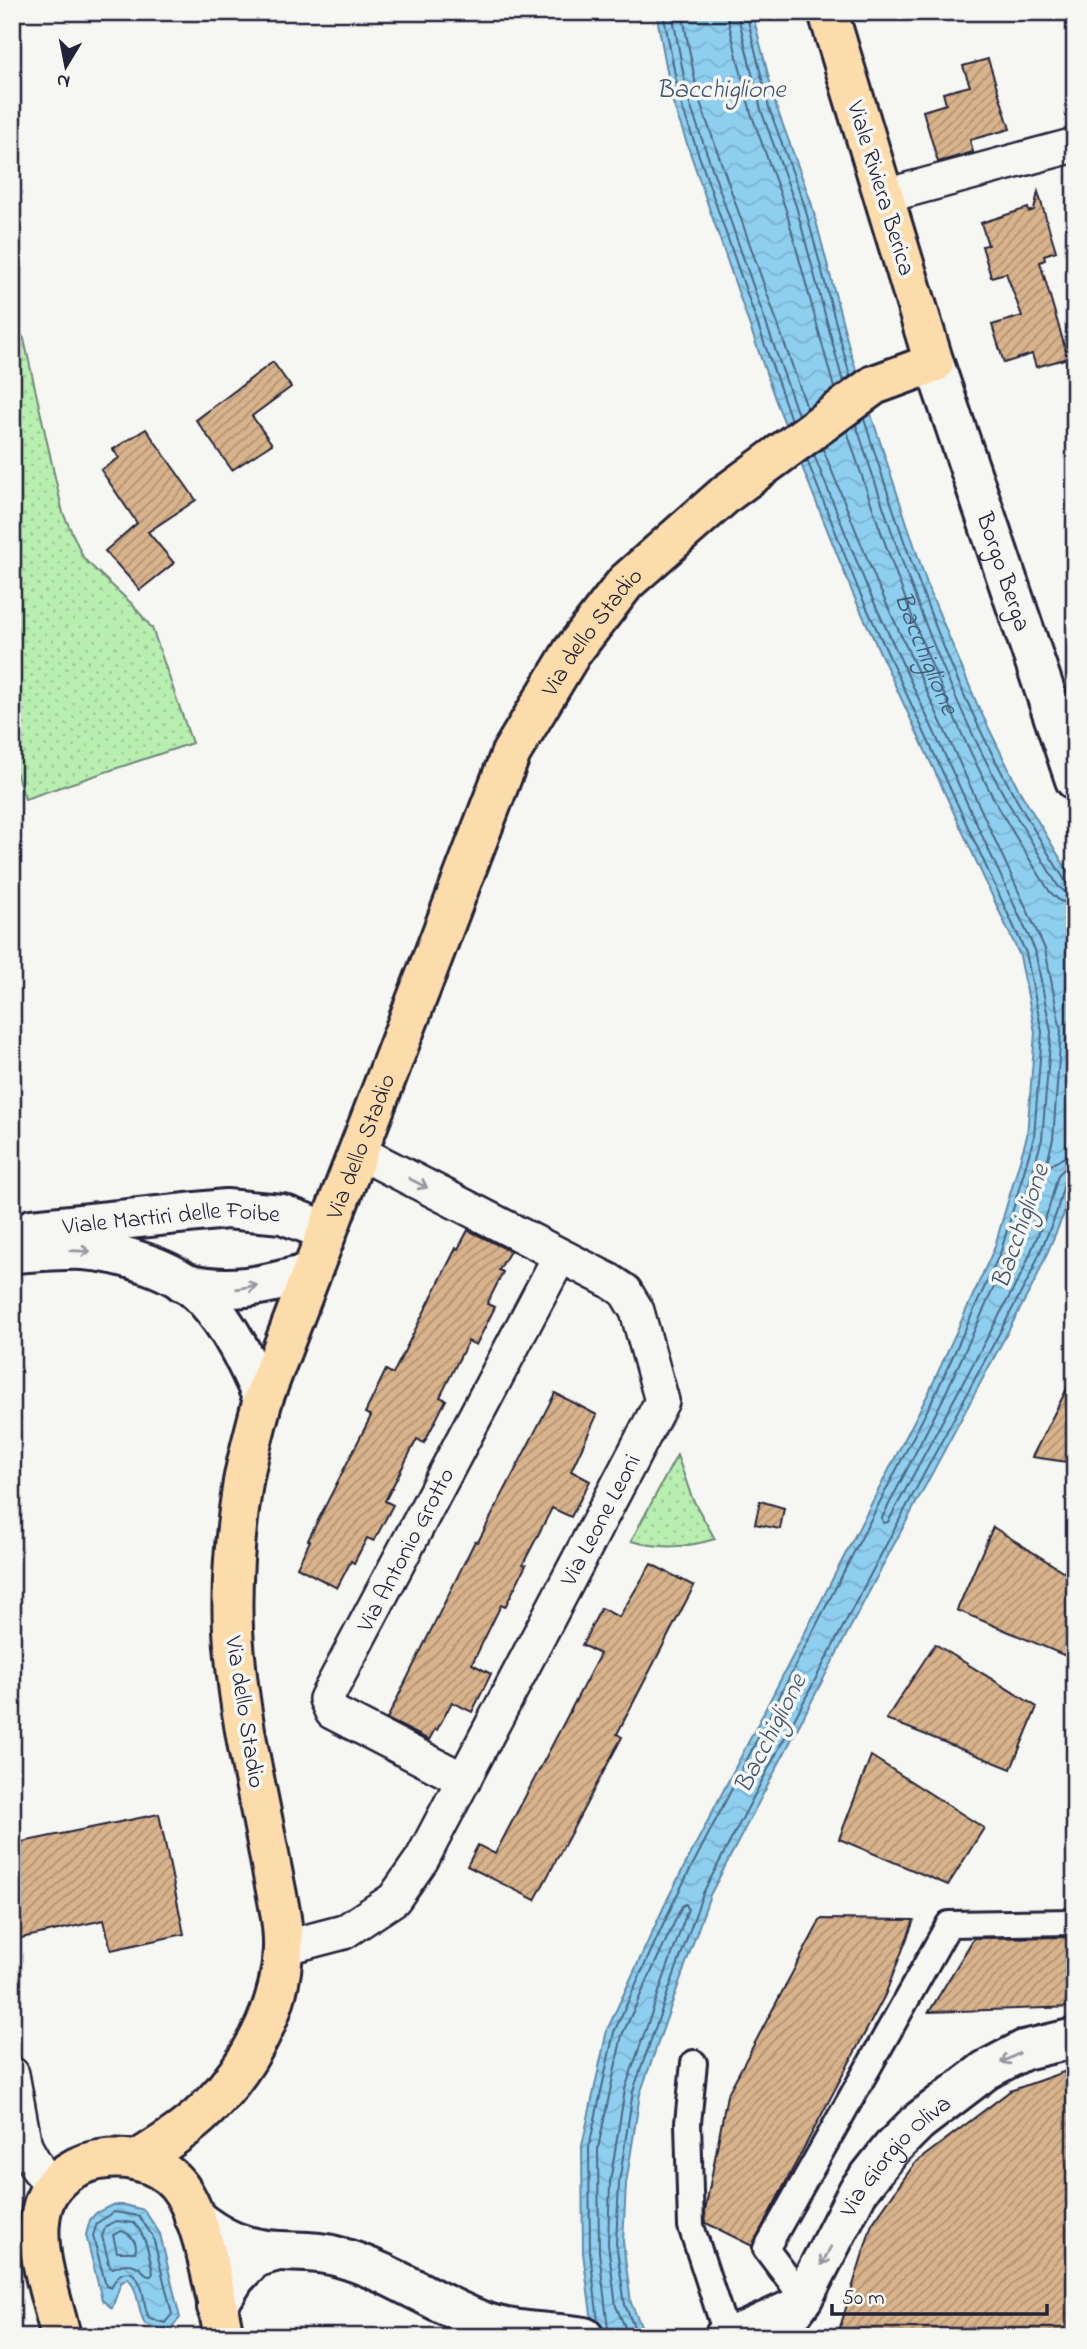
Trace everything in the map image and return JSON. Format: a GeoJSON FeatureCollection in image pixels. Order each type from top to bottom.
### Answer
{"type":"FeatureCollection","features":[{"type":"Feature","properties":{"kind":"main road","name":"Viale Riviera Berica"},"geometry":{"type":"LineString","coordinates":[[828,12],[934,363]]}},
{"type":"Feature","properties":{"kind":"main road","name":"Via dello Stadio"},"geometry":{"type":"LineString","coordinates":[[139,2159],[172,2138],[208,2109],[253,2052],[278,1984],[283,1948],[270,1856],[241,1711],[232,1613],[243,1481],[263,1399],[511,753],[572,652],[626,582],[727,493],[874,385],[934,363]]}},
{"type":"Feature","properties":{"kind":"main road","name":"Borgo Berga"},"geometry":{"type":"LineString","coordinates":[[934,363],[1075,779]]}},
{"type":"Feature","properties":{"kind":"main road","name":"Viale Martiri delle Foibe"},"geometry":{"type":"LineString","coordinates":[[12,1231],[226,1209],[282,1214],[327,1231]]}},
{"type":"Feature","properties":{"kind":"main road","name":"Viale Martiri delle Foibe"},"geometry":{"type":"LineString","coordinates":[[12,1253],[81,1250],[126,1255],[183,1282],[205,1289],[230,1290],[310,1273]]}},
{"type":"Feature","properties":{"kind":"main road","name":"Viale Martiri delle Foibe"},"geometry":{"type":"LineString","coordinates":[[183,1282],[202,1296],[219,1317],[248,1365],[263,1399]]}},
{"type":"Feature","properties":{"kind":"main road","name":"Via Giorgio Oliva"},"geometry":{"type":"LineString","coordinates":[[790,2314],[858,2191],[892,2148],[918,2122],[986,2070],[1024,2050],[1075,2038]]}},
{"type":"Feature","properties":{"kind":"main road","name":"Via dello Stadio"},"geometry":{"type":"LineString","coordinates":[[189,2205],[208,2109]]}},
{"type":"Feature","properties":{"kind":"main road"},"geometry":{"type":"LineString","coordinates":[[61,2337],[42,2256],[40,2232],[43,2204],[52,2184],[75,2168],[114,2158],[139,2159],[167,2176],[214,2234],[238,2245],[339,2257],[488,2323],[584,2337]]}},
{"type":"Feature","properties":{"kind":"main road"},"geometry":{"type":"LineString","coordinates":[[189,2205],[200,2234],[224,2327]]}},
{"type":"Feature","properties":{"kind":"main road"},"geometry":{"type":"LineString","coordinates":[[224,2327],[236,2278],[254,2258],[278,2251]]}},
{"type":"Feature","properties":{"kind":"main road"},"geometry":{"type":"LineString","coordinates":[[723,2328],[745,2331],[790,2314]]}},
{"type":"Feature","properties":{"kind":"street"},"geometry":{"type":"LineString","coordinates":[[885,196],[1075,145]]}},
{"type":"Feature","properties":{"kind":"street","name":"Via Leone Leoni"},"geometry":{"type":"LineString","coordinates":[[283,1948],[344,1932],[394,1899],[422,1859],[662,1401],[637,1311],[625,1292],[610,1280],[357,1151]]}},
{"type":"Feature","properties":{"kind":"street","name":"Via Antonio Grotto"},"geometry":{"type":"LineString","coordinates":[[464,1780],[332,1712],[326,1699],[560,1256]]}},
{"type":"Feature","properties":{"kind":"street"},"geometry":{"type":"LineString","coordinates":[[790,2314],[766,2249],[949,1924],[1075,1922]]}},
{"type":"Feature","properties":{"kind":"street"},"geometry":{"type":"LineString","coordinates":[[694,2063],[688,2123],[691,2226],[723,2328]]}},
{"type":"Feature","properties":{"kind":"street"},"geometry":{"type":"LineString","coordinates":[[13,2079],[25,2146],[38,2169],[52,2184]]}},
{"type":"Feature","properties":{"kind":"green space"},"geometry":{"type":"Polygon","coordinates":[[[15,322],[24,339],[63,513],[84,559],[132,604],[152,628],[192,743],[25,799],[12,761],[12,323],[15,322]]]}},
{"type":"Feature","properties":{"kind":"green space"},"geometry":{"type":"Polygon","coordinates":[[[677,1455],[692,1498],[715,1539],[673,1546],[631,1541],[677,1455]]]}},
{"type":"Feature","properties":{"kind":"water","name":"Bacchiglione"},"geometry":{"type":"Polygon","coordinates":[[[656,12],[752,12],[776,106],[811,202],[850,351],[928,587],[977,704],[1019,790],[1075,883],[1075,1170],[1063,1216],[1036,1279],[710,1895],[640,2094],[626,2184],[623,2242],[631,2303],[646,2337],[594,2337],[583,2253],[582,2146],[607,2030],[668,1898],[929,1392],[994,1249],[1027,1136],[1035,1032],[1020,956],[853,594],[775,399],[673,103],[656,12]]]}},
{"type":"Feature","properties":{"kind":"water"},"geometry":{"type":"Polygon","coordinates":[[[112,2205],[144,2210],[160,2234],[180,2318],[168,2331],[145,2324],[134,2288],[128,2278],[121,2283],[112,2308],[102,2300],[86,2235],[90,2220],[96,2213],[112,2205]]]}},
{"type":"Feature","properties":{"kind":"building"},"geometry":{"type":"Polygon","coordinates":[[[988,59],[1010,129],[970,140],[973,152],[938,162],[923,111],[946,104],[943,93],[970,86],[963,66],[988,59]]]}},
{"type":"Feature","properties":{"kind":"building"},"geometry":{"type":"Polygon","coordinates":[[[1038,192],[1056,251],[1044,255],[1045,260],[1040,262],[1068,358],[1036,367],[1032,354],[1004,363],[992,325],[1022,316],[1006,273],[991,277],[982,246],[988,245],[981,223],[1028,208],[1029,212],[1034,210],[1038,192]]]}},
{"type":"Feature","properties":{"kind":"building"},"geometry":{"type":"Polygon","coordinates":[[[273,362],[291,387],[252,416],[272,444],[232,470],[196,420],[273,362]]]}},
{"type":"Feature","properties":{"kind":"building"},"geometry":{"type":"Polygon","coordinates":[[[146,429],[196,500],[148,532],[174,563],[140,590],[105,551],[137,523],[101,470],[119,458],[113,449],[146,429]]]}},
{"type":"Feature","properties":{"kind":"building"},"geometry":{"type":"Polygon","coordinates":[[[468,1230],[510,1251],[499,1270],[503,1272],[487,1304],[495,1307],[476,1345],[468,1341],[440,1397],[446,1400],[424,1443],[417,1439],[385,1501],[393,1505],[374,1541],[367,1538],[337,1588],[297,1567],[371,1416],[365,1413],[386,1370],[393,1374],[456,1248],[458,1249],[468,1230]]]}},
{"type":"Feature","properties":{"kind":"building"},"geometry":{"type":"Polygon","coordinates":[[[1075,1373],[1075,1463],[1032,1457],[1075,1373]]]}},
{"type":"Feature","properties":{"kind":"building"},"geometry":{"type":"Polygon","coordinates":[[[555,1393],[597,1415],[571,1471],[590,1481],[571,1517],[552,1508],[523,1564],[526,1565],[505,1607],[501,1605],[472,1664],[491,1674],[472,1712],[452,1702],[429,1740],[387,1719],[475,1541],[478,1542],[555,1393]]]}},
{"type":"Feature","properties":{"kind":"building"},"geometry":{"type":"Polygon","coordinates":[[[760,1501],[784,1508],[780,1529],[755,1524],[760,1501]]]}},
{"type":"Feature","properties":{"kind":"building"},"geometry":{"type":"Polygon","coordinates":[[[993,1527],[1075,1579],[1075,1643],[1066,1656],[957,1610],[993,1527]]]}},
{"type":"Feature","properties":{"kind":"building"},"geometry":{"type":"Polygon","coordinates":[[[651,1564],[694,1586],[617,1734],[622,1737],[535,1900],[467,1866],[478,1845],[495,1854],[600,1654],[582,1645],[601,1608],[619,1617],[651,1564]]]}},
{"type":"Feature","properties":{"kind":"building"},"geometry":{"type":"Polygon","coordinates":[[[935,1644],[1037,1707],[1011,1769],[886,1719],[935,1644]]]}},
{"type":"Feature","properties":{"kind":"building"},"geometry":{"type":"Polygon","coordinates":[[[871,1756],[984,1828],[948,1885],[839,1839],[871,1756]]]}},
{"type":"Feature","properties":{"kind":"building"},"geometry":{"type":"Polygon","coordinates":[[[159,1814],[184,1934],[111,1950],[104,1920],[12,1940],[12,1844],[159,1814]]]}},
{"type":"Feature","properties":{"kind":"building"},"geometry":{"type":"Polygon","coordinates":[[[821,1919],[914,1920],[885,1995],[752,2246],[706,2223],[705,2211],[727,2095],[821,1919]]]}},
{"type":"Feature","properties":{"kind":"building"},"geometry":{"type":"Polygon","coordinates":[[[1075,1937],[1075,2007],[929,2012],[974,1938],[1075,1937]]]}},
{"type":"Feature","properties":{"kind":"building"},"geometry":{"type":"Polygon","coordinates":[[[1075,2068],[1075,2337],[837,2337],[872,2224],[915,2163],[1010,2091],[1075,2068]]]}}]}
